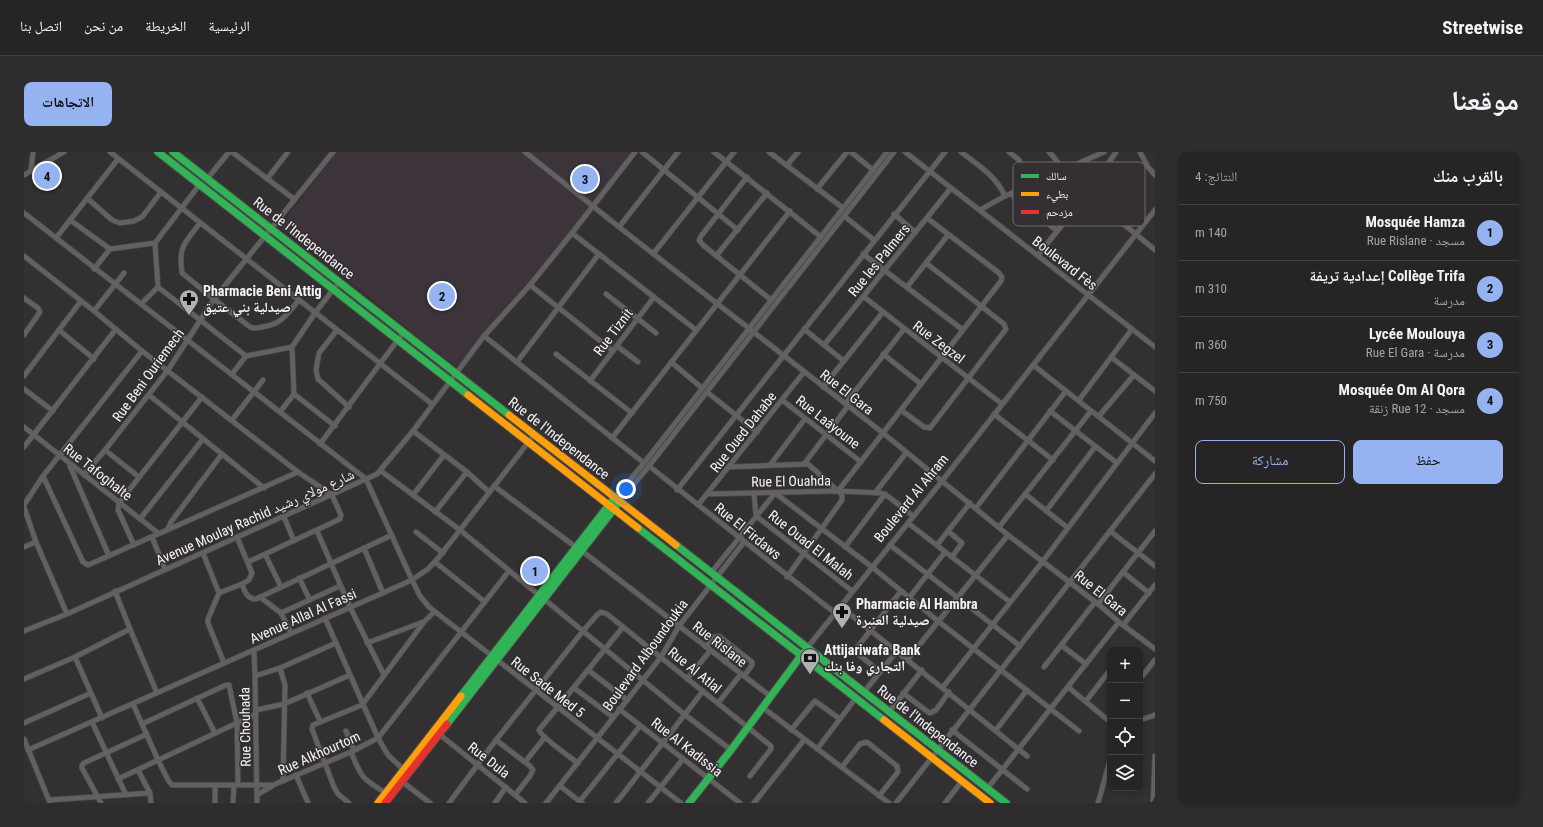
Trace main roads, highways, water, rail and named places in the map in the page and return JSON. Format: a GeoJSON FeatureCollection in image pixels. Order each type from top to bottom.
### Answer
{"type":"FeatureCollection","features":[{"type":"Feature","properties":{"kind":"main road","name":"Rue de l'Independance"},"geometry":{"type":"LineString","coordinates":[[158,152],[529,441],[987,802]]}},
{"type":"Feature","properties":{"kind":"main road","name":"Rue de l'Independance"},"geometry":{"type":"LineString","coordinates":[[173,152],[1006,803]]}},
{"type":"Feature","properties":{"kind":"main road"},"geometry":{"type":"LineString","coordinates":[[400,780],[404,770],[542,597],[617,499]]}},
{"type":"Feature","properties":{"kind":"main road","name":"Boulevard Al Ahram"},"geometry":{"type":"LineString","coordinates":[[688,803],[748,727],[807,648]]}},
{"type":"Feature","properties":{"kind":"main road"},"geometry":{"type":"LineString","coordinates":[[378,803],[387,800],[400,780],[439,734],[494,658]]}},
{"type":"Feature","properties":{"kind":"place","name":"Mosquée Om Al Qora"},"geometry":{"type":"Point","coordinates":[47,176]}},
{"type":"Feature","properties":{"kind":"place","name":"Lycée Moulouya"},"geometry":{"type":"Point","coordinates":[585,179]}},
{"type":"Feature","properties":{"kind":"place","name":"Collège Trifa إعدادية تريفة"},"geometry":{"type":"Point","coordinates":[442,296]}},
{"type":"Feature","properties":{"kind":"place","name":"Pharmacie Beni Attig صيدلية بني عتيق"},"geometry":{"type":"Point","coordinates":[189,316]}},
{"type":"Feature","properties":{"kind":"place","name":"Mosquée Hamza"},"geometry":{"type":"Point","coordinates":[535,571]}},
{"type":"Feature","properties":{"kind":"place","name":"Pharmacie Al Hambra صيدلية العنبرة"},"geometry":{"type":"Point","coordinates":[842,629]}},
{"type":"Feature","properties":{"kind":"place","name":"Attijariwafa Bank التجاري وفا بنك"},"geometry":{"type":"Point","coordinates":[810,675]}}]}
